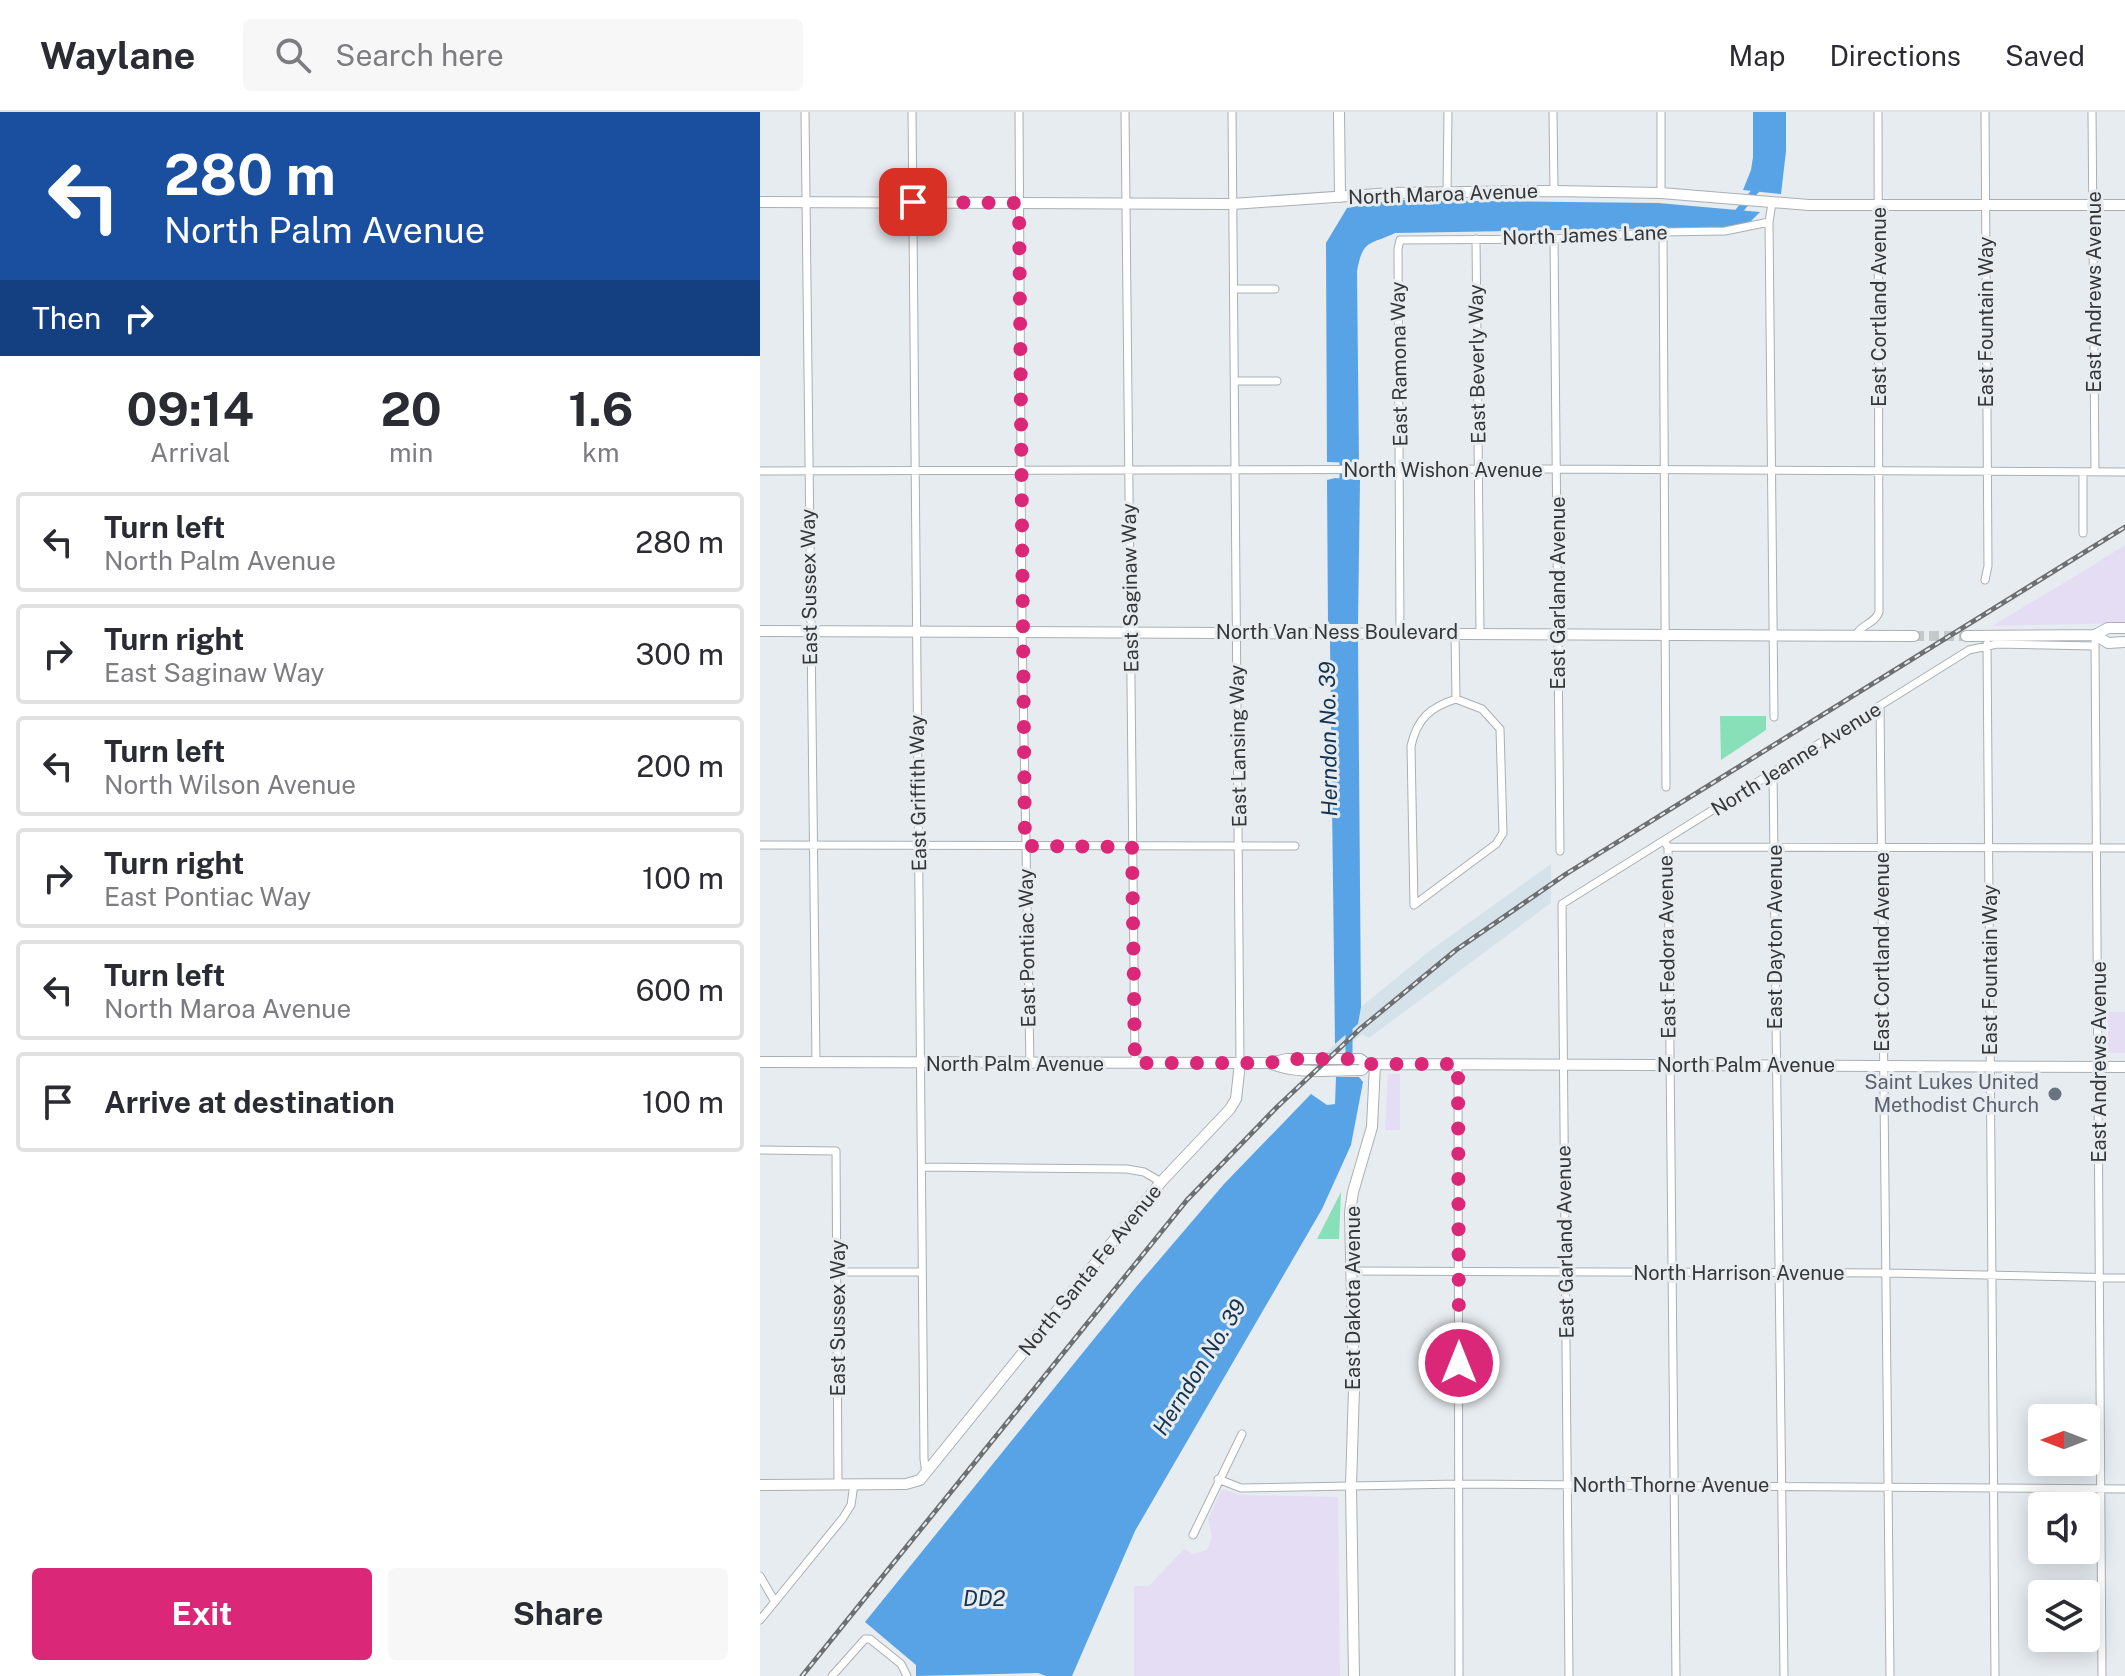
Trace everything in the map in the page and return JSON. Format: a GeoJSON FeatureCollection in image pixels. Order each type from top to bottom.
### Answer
{"type":"FeatureCollection","features":[{"type":"Feature","properties":{"kind":"street","name":"East Sussex Way"},"geometry":{"type":"LineString","coordinates":[[805,112],[816,1063]]}},
{"type":"Feature","properties":{"kind":"street","name":"East Griffith Way"},"geometry":{"type":"LineString","coordinates":[[912,112],[926,1474]]}},
{"type":"Feature","properties":{"kind":"street","name":"East Pontiac Way"},"geometry":{"type":"LineString","coordinates":[[1019,112],[1022,631],[1030,1065]]}},
{"type":"Feature","properties":{"kind":"street","name":"East Saginaw Way"},"geometry":{"type":"LineString","coordinates":[[1125,112],[1135,1063]]}},
{"type":"Feature","properties":{"kind":"street","name":"East Lansing Way"},"geometry":{"type":"LineString","coordinates":[[1232,112],[1240,1063]]}},
{"type":"Feature","properties":{"kind":"street"},"geometry":{"type":"LineString","coordinates":[[1339,112],[1340,197]]}},
{"type":"Feature","properties":{"kind":"street"},"geometry":{"type":"LineString","coordinates":[[1447,192],[1448,112]]}},
{"type":"Feature","properties":{"kind":"street"},"geometry":{"type":"LineString","coordinates":[[1553,112],[1554,191]]}},
{"type":"Feature","properties":{"kind":"street"},"geometry":{"type":"LineString","coordinates":[[1661,112],[1661,193]]}},
{"type":"Feature","properties":{"kind":"street","name":"East Cortland Avenue"},"geometry":{"type":"LineString","coordinates":[[1857,634],[1861,627],[1877,618],[1879,612],[1878,112]]}},
{"type":"Feature","properties":{"kind":"street","name":"East Fountain Way"},"geometry":{"type":"LineString","coordinates":[[1985,112],[1988,566],[1985,580]]}},
{"type":"Feature","properties":{"kind":"street","name":"East Andrews Avenue"},"geometry":{"type":"LineString","coordinates":[[2092,112],[2095,472]]}},
{"type":"Feature","properties":{"kind":"street","name":"North Maroa Avenue"},"geometry":{"type":"LineString","coordinates":[[760,202],[1232,204],[1447,192],[1554,191],[1661,193],[1772,203],[2125,205]]}},
{"type":"Feature","properties":{"kind":"street"},"geometry":{"type":"LineString","coordinates":[[1772,203],[1769,222],[1774,717]]}},
{"type":"Feature","properties":{"kind":"street","name":"North James Lane"},"geometry":{"type":"LineString","coordinates":[[1400,240],[1554,239],[1725,231],[1769,222]]}},
{"type":"Feature","properties":{"kind":"street"},"geometry":{"type":"LineString","coordinates":[[1663,232],[1666,787]]}},
{"type":"Feature","properties":{"kind":"street","name":"East Beverly Way"},"geometry":{"type":"LineString","coordinates":[[1476,239],[1480,632]]}},
{"type":"Feature","properties":{"kind":"street","name":"East Garland Avenue"},"geometry":{"type":"LineString","coordinates":[[1554,239],[1560,851]]}},
{"type":"Feature","properties":{"kind":"street","name":"East Ramona Way"},"geometry":{"type":"LineString","coordinates":[[1400,240],[1400,632]]}},
{"type":"Feature","properties":{"kind":"street"},"geometry":{"type":"LineString","coordinates":[[1234,289],[1275,289]]}},
{"type":"Feature","properties":{"kind":"street"},"geometry":{"type":"LineString","coordinates":[[1235,381],[1277,381]]}},
{"type":"Feature","properties":{"kind":"street","name":"North Wishon Avenue"},"geometry":{"type":"LineString","coordinates":[[760,471],[1664,469],[2125,472]]}},
{"type":"Feature","properties":{"kind":"street"},"geometry":{"type":"LineString","coordinates":[[2083,472],[2083,533]]}},
{"type":"Feature","properties":{"kind":"street"},"geometry":{"type":"LineString","coordinates":[[2095,641],[2108,628],[2125,628]]}},
{"type":"Feature","properties":{"kind":"street","name":"North Van Ness Boulevard"},"geometry":{"type":"LineString","coordinates":[[760,631],[1914,636]]}},
{"type":"Feature","properties":{"kind":"street"},"geometry":{"type":"LineString","coordinates":[[1455,632],[1456,699]]}},
{"type":"Feature","properties":{"kind":"street"},"geometry":{"type":"LineString","coordinates":[[1966,636],[2058,636],[2108,643],[2125,642]]}},
{"type":"Feature","properties":{"kind":"street","name":"North Jeanne Avenue"},"geometry":{"type":"LineString","coordinates":[[2039,643],[2058,636]]}},
{"type":"Feature","properties":{"kind":"street","name":"East Andrews Avenue"},"geometry":{"type":"LineString","coordinates":[[2095,641],[2102,1676]]}},
{"type":"Feature","properties":{"kind":"street","name":"North Jeanne Avenue"},"geometry":{"type":"LineString","coordinates":[[1562,904],[1666,844],[1969,650],[1987,644],[2095,641]]}},
{"type":"Feature","properties":{"kind":"street","name":"East Fountain Way"},"geometry":{"type":"LineString","coordinates":[[1987,644],[1995,1676]]}},
{"type":"Feature","properties":{"kind":"street"},"geometry":{"type":"LineString","coordinates":[[1456,699],[1482,709],[1500,729],[1503,833],[1496,844],[1414,905],[1411,746],[1415,728],[1427,713],[1456,699]]}},
{"type":"Feature","properties":{"kind":"street","name":"East Cortland Avenue"},"geometry":{"type":"LineString","coordinates":[[1880,706],[1890,1676]]}},
{"type":"Feature","properties":{"kind":"street","name":"East Dayton Avenue"},"geometry":{"type":"LineString","coordinates":[[1773,773],[1784,1676]]}},
{"type":"Feature","properties":{"kind":"street"},"geometry":{"type":"LineString","coordinates":[[1666,844],[1774,848],[2125,848]]}},
{"type":"Feature","properties":{"kind":"street","name":"East Fedora Avenue"},"geometry":{"type":"LineString","coordinates":[[1666,844],[1676,1676]]}},
{"type":"Feature","properties":{"kind":"street"},"geometry":{"type":"LineString","coordinates":[[760,845],[1295,846]]}},
{"type":"Feature","properties":{"kind":"street","name":"East Garland Avenue"},"geometry":{"type":"LineString","coordinates":[[1562,904],[1561,1064],[1567,1273],[1569,1676]]}},
{"type":"Feature","properties":{"kind":"street","name":"North Palm Avenue"},"geometry":{"type":"LineString","coordinates":[[760,1062],[921,1065],[1269,1063],[1286,1070],[1366,1064],[2125,1067]]}},
{"type":"Feature","properties":{"kind":"street","name":"North Santa Fe Avenue"},"geometry":{"type":"LineString","coordinates":[[926,1474],[1161,1182],[1230,1109],[1236,1099],[1240,1063]]}},
{"type":"Feature","properties":{"kind":"street","name":"East Dakota Avenue"},"geometry":{"type":"LineString","coordinates":[[1354,1676],[1351,1486],[1353,1271],[1350,1212],[1372,1127],[1366,1064]]}},
{"type":"Feature","properties":{"kind":"street"},"geometry":{"type":"LineString","coordinates":[[1458,1064],[1459,1676]]}},
{"type":"Feature","properties":{"kind":"street","name":"East Sussex Way"},"geometry":{"type":"LineString","coordinates":[[760,1150],[836,1151],[838,1484]]}},
{"type":"Feature","properties":{"kind":"street"},"geometry":{"type":"LineString","coordinates":[[923,1167],[1127,1169],[1144,1172],[1161,1182]]}},
{"type":"Feature","properties":{"kind":"street","name":"North Harrison Avenue"},"geometry":{"type":"LineString","coordinates":[[1353,1271],[1887,1273],[2125,1278]]}},
{"type":"Feature","properties":{"kind":"street"},"geometry":{"type":"LineString","coordinates":[[838,1272],[922,1272]]}},
{"type":"Feature","properties":{"kind":"street"},"geometry":{"type":"LineString","coordinates":[[1193,1535],[1242,1434]]}},
{"type":"Feature","properties":{"kind":"street"},"geometry":{"type":"LineString","coordinates":[[760,1485],[906,1484],[920,1480],[926,1474]]}},
{"type":"Feature","properties":{"kind":"street","name":"North Thorne Avenue"},"geometry":{"type":"LineString","coordinates":[[1218,1479],[1241,1488],[1459,1484],[2125,1489]]}},
{"type":"Feature","properties":{"kind":"street"},"geometry":{"type":"LineString","coordinates":[[760,1620],[848,1511],[854,1484]]}},
{"type":"Feature","properties":{"kind":"street"},"geometry":{"type":"LineString","coordinates":[[760,1576],[775,1602]]}},
{"type":"Feature","properties":{"kind":"street"},"geometry":{"type":"LineString","coordinates":[[832,1676],[865,1639],[870,1639],[901,1664],[907,1676]]}},
{"type":"Feature","properties":{"kind":"shaded area"},"geometry":{"type":"Polygon","coordinates":[[[2125,545],[2125,623],[1992,626],[2087,569],[2125,545]]]}},
{"type":"Feature","properties":{"kind":"shaded area"},"geometry":{"type":"Polygon","coordinates":[[[1551,864],[1551,903],[1369,1038],[1362,1034],[1341,1053],[1326,1053],[1358,1024],[1361,1007],[1428,952],[1551,864]]]}},
{"type":"Feature","properties":{"kind":"shaded area"},"geometry":{"type":"Polygon","coordinates":[[[2108,1012],[2125,1012],[2125,1053],[2108,1053],[2108,1012]]]}},
{"type":"Feature","properties":{"kind":"shaded area"},"geometry":{"type":"Polygon","coordinates":[[[1388,1074],[1400,1074],[1400,1130],[1385,1130],[1388,1074]]]}},
{"type":"Feature","properties":{"kind":"shaded area"},"geometry":{"type":"Polygon","coordinates":[[[1222,1489],[1241,1495],[1338,1497],[1340,1676],[1134,1676],[1134,1586],[1149,1586],[1184,1549],[1193,1554],[1207,1550],[1212,1537],[1208,1519],[1222,1489]]]}},
{"type":"Feature","properties":{"kind":"green space"},"geometry":{"type":"Polygon","coordinates":[[[1720,716],[1766,716],[1766,730],[1721,760],[1720,716]]]}},
{"type":"Feature","properties":{"kind":"green space"},"geometry":{"type":"Polygon","coordinates":[[[1341,1192],[1339,1239],[1317,1239],[1341,1192]]]}},
{"type":"Feature","properties":{"kind":"water"},"geometry":{"type":"Polygon","coordinates":[[[1753,112],[1786,112],[1781,194],[1743,190],[1753,157],[1753,112]]]}},
{"type":"Feature","properties":{"kind":"water"},"geometry":{"type":"Polygon","coordinates":[[[1392,200],[1658,203],[1760,212],[1750,222],[1726,227],[1395,233],[1369,244],[1362,253],[1357,271],[1359,463],[1327,462],[1326,243],[1347,208],[1392,200]]]}},
{"type":"Feature","properties":{"kind":"water"},"geometry":{"type":"Polygon","coordinates":[[[1327,480],[1360,480],[1358,624],[1328,624],[1327,480]]]}},
{"type":"Feature","properties":{"kind":"water"},"geometry":{"type":"Polygon","coordinates":[[[1330,641],[1358,641],[1361,1007],[1358,1024],[1335,1044],[1330,641]]]}},
{"type":"Feature","properties":{"kind":"water","name":"DD2"},"geometry":{"type":"Polygon","coordinates":[[[1336,1077],[1359,1077],[1363,1082],[1351,1145],[1322,1209],[1135,1531],[1072,1676],[1038,1673],[916,1676],[916,1665],[865,1622],[1136,1287],[1224,1184],[1311,1094],[1327,1105],[1335,1104],[1336,1077]]]}},
{"type":"Feature","properties":{"kind":"waterway","name":"Herndon No. 39"},"geometry":{"type":"LineString","coordinates":[[1735,216],[1760,185]]}},
{"type":"Feature","properties":{"kind":"waterway","name":"Herndon No. 39"},"geometry":{"type":"LineString","coordinates":[[1343,456],[1343,487]]}},
{"type":"Feature","properties":{"kind":"waterway","name":"Herndon No. 39"},"geometry":{"type":"LineString","coordinates":[[1349,1024],[1349,1063]]}},
{"type":"Feature","properties":{"kind":"tunnel"},"geometry":{"type":"LineString","coordinates":[[1914,636],[1966,636]]}},
{"type":"Feature","properties":{"kind":"railway"},"geometry":{"type":"LineString","coordinates":[[802,1676],[1187,1200],[1277,1107],[1360,1029],[1456,950],[1566,874],[2125,527]]}},
{"type":"Feature","properties":{"kind":"place","name":"Saint Lukes United Methodist Church"},"geometry":{"type":"Point","coordinates":[2055,1094]}},
{"type":"Feature","properties":{"kind":"route"},"geometry":{"type":"LineString","coordinates":[[913,202],[1019,203],[1025,846],[1132,847],[1135,1063],[1360,1059],[1367,1064],[1458,1064],[1459,1363]]}}]}
